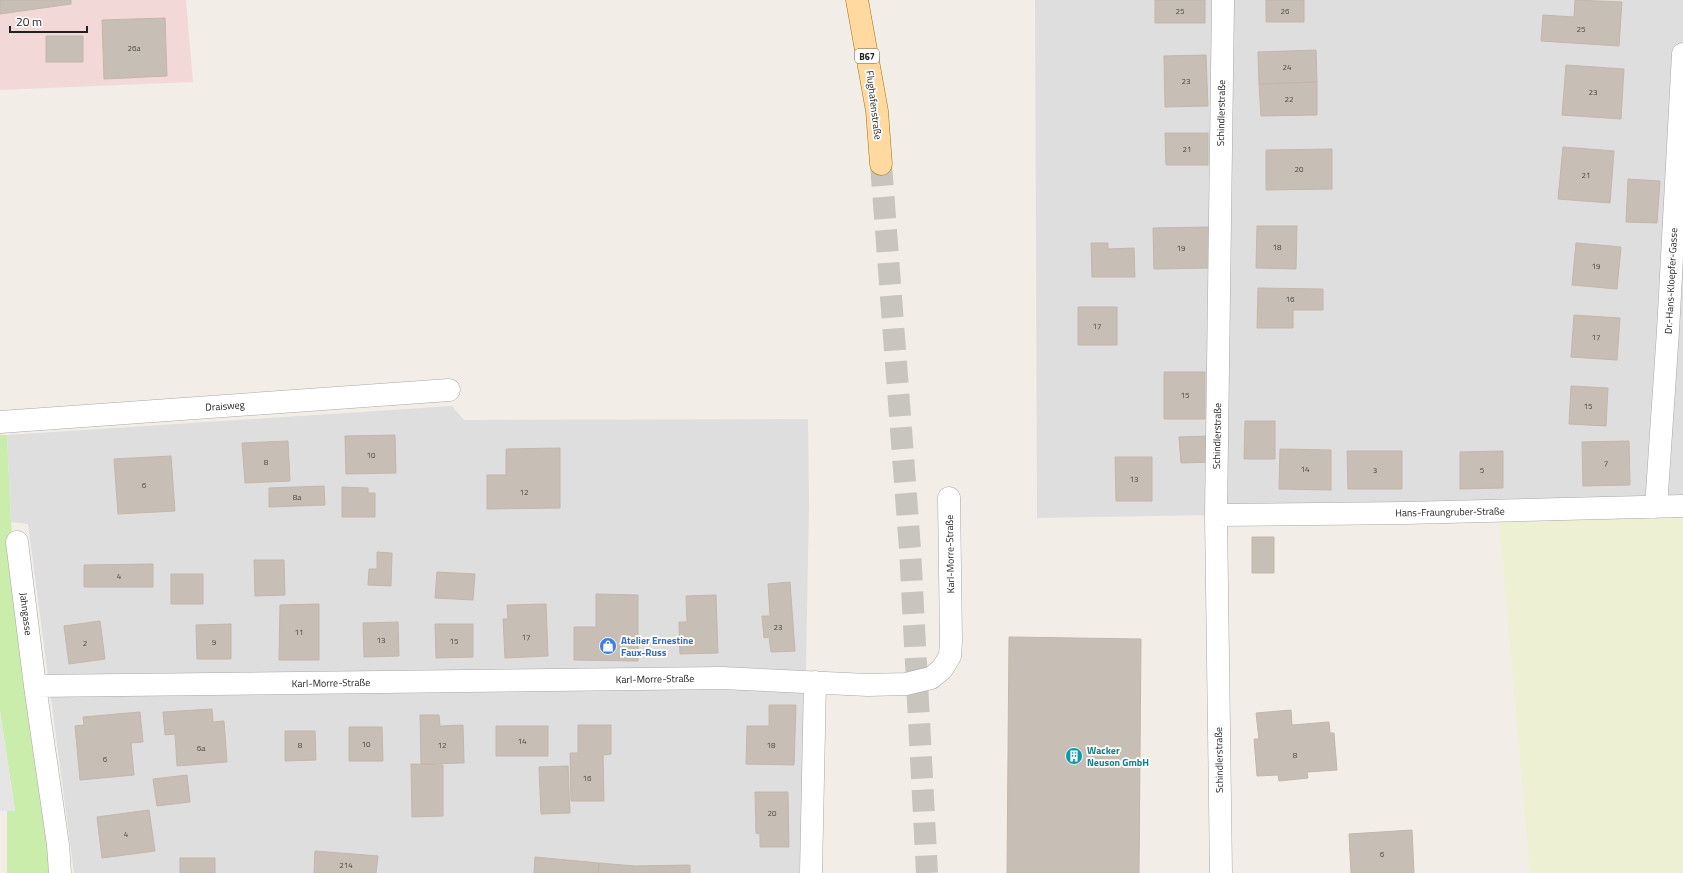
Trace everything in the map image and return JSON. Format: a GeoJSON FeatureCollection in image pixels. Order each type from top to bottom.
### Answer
{"type":"FeatureCollection","features":[{"type":"Feature","properties":{"kind":"main road","name":"Flughafenstraße"},"geometry":{"type":"LineString","coordinates":[[857,0],[877,111],[881,164]]}},
{"type":"Feature","properties":{"kind":"street","name":"Schindlerstraße"},"geometry":{"type":"LineString","coordinates":[[1221,873],[1216,515],[1223,0]]}},
{"type":"Feature","properties":{"kind":"street","name":"Dr.-Hans-Kloepfer-Gasse"},"geometry":{"type":"LineString","coordinates":[[1656,507],[1668,331],[1683,54]]}},
{"type":"Feature","properties":{"kind":"street","name":"Draisweg"},"geometry":{"type":"LineString","coordinates":[[0,422],[449,390]]}},
{"type":"Feature","properties":{"kind":"street","name":"Karl-Morre-Straße"},"geometry":{"type":"LineString","coordinates":[[35,686],[722,678],[868,685],[906,684],[931,678],[942,670],[950,656],[949,498]]}},
{"type":"Feature","properties":{"kind":"street","name":"Hans-Fraungruber-Straße"},"geometry":{"type":"LineString","coordinates":[[1216,515],[1406,513],[1683,506]]}},
{"type":"Feature","properties":{"kind":"street","name":"Jahngasse"},"geometry":{"type":"LineString","coordinates":[[17,542],[35,686]]}},
{"type":"Feature","properties":{"kind":"street"},"geometry":{"type":"LineString","coordinates":[[811,873],[815,682]]}},
{"type":"Feature","properties":{"kind":"street"},"geometry":{"type":"LineString","coordinates":[[35,686],[58,845],[60,873]]}},
{"type":"Feature","properties":{"kind":"shaded area"},"geometry":{"type":"Polygon","coordinates":[[[0,0],[186,0],[193,82],[0,90],[0,0]]]}},
{"type":"Feature","properties":{"kind":"shaded area"},"geometry":{"type":"Polygon","coordinates":[[[1035,0],[1683,0],[1683,507],[1037,518],[1035,0]]]}},
{"type":"Feature","properties":{"kind":"shaded area"},"geometry":{"type":"Polygon","coordinates":[[[452,406],[464,420],[808,419],[809,506],[806,665],[802,821],[799,873],[74,873],[28,524],[11,522],[7,435],[452,406]]]}},
{"type":"Feature","properties":{"kind":"shaded area"},"geometry":{"type":"Polygon","coordinates":[[[0,712],[15,811],[0,811],[0,712]]]}},
{"type":"Feature","properties":{"kind":"green space"},"geometry":{"type":"Polygon","coordinates":[[[0,435],[7,435],[11,522],[27,685],[51,873],[7,873],[7,811],[15,810],[0,711],[0,435]]]}},
{"type":"Feature","properties":{"kind":"green space"},"geometry":{"type":"Polygon","coordinates":[[[1683,514],[1683,873],[1530,873],[1499,519],[1683,514]]]}},
{"type":"Feature","properties":{"kind":"building"},"geometry":{"type":"Polygon","coordinates":[[[0,0],[71,0],[71,4],[0,14],[0,0]]]}},
{"type":"Feature","properties":{"kind":"building"},"geometry":{"type":"Polygon","coordinates":[[[1155,0],[1205,0],[1205,23],[1155,23],[1155,0]]]}},
{"type":"Feature","properties":{"kind":"building"},"geometry":{"type":"Polygon","coordinates":[[[1266,0],[1304,0],[1304,22],[1266,22],[1266,0]]]}},
{"type":"Feature","properties":{"kind":"building"},"geometry":{"type":"Polygon","coordinates":[[[1575,0],[1622,2],[1619,46],[1541,41],[1543,15],[1574,17],[1575,0]]]}},
{"type":"Feature","properties":{"kind":"building"},"geometry":{"type":"Polygon","coordinates":[[[165,18],[167,76],[104,79],[102,20],[165,18]]]}},
{"type":"Feature","properties":{"kind":"building"},"geometry":{"type":"Polygon","coordinates":[[[46,36],[83,36],[83,62],[46,62],[46,36]]]}},
{"type":"Feature","properties":{"kind":"building"},"geometry":{"type":"Polygon","coordinates":[[[1316,50],[1317,82],[1259,84],[1258,52],[1316,50]]]}},
{"type":"Feature","properties":{"kind":"building"},"geometry":{"type":"Polygon","coordinates":[[[1206,55],[1208,106],[1165,107],[1164,56],[1206,55]]]}},
{"type":"Feature","properties":{"kind":"building"},"geometry":{"type":"Polygon","coordinates":[[[1566,65],[1624,69],[1621,119],[1562,115],[1566,65]]]}},
{"type":"Feature","properties":{"kind":"building"},"geometry":{"type":"Polygon","coordinates":[[[1317,82],[1317,115],[1261,116],[1259,84],[1317,82]]]}},
{"type":"Feature","properties":{"kind":"building"},"geometry":{"type":"Polygon","coordinates":[[[1165,133],[1208,133],[1208,165],[1166,165],[1165,133]]]}},
{"type":"Feature","properties":{"kind":"building"},"geometry":{"type":"Polygon","coordinates":[[[1563,147],[1614,151],[1610,203],[1558,199],[1563,147]]]}},
{"type":"Feature","properties":{"kind":"building"},"geometry":{"type":"Polygon","coordinates":[[[1332,149],[1332,189],[1266,190],[1266,150],[1332,149]]]}},
{"type":"Feature","properties":{"kind":"building"},"geometry":{"type":"Polygon","coordinates":[[[1628,179],[1660,181],[1657,223],[1626,222],[1628,179]]]}},
{"type":"Feature","properties":{"kind":"building"},"geometry":{"type":"Polygon","coordinates":[[[1257,226],[1297,226],[1296,269],[1256,268],[1257,226]]]}},
{"type":"Feature","properties":{"kind":"building"},"geometry":{"type":"Polygon","coordinates":[[[1209,227],[1210,268],[1154,269],[1153,228],[1209,227]]]}},
{"type":"Feature","properties":{"kind":"building"},"geometry":{"type":"Polygon","coordinates":[[[1091,243],[1108,243],[1108,249],[1134,248],[1135,277],[1092,277],[1091,243]]]}},
{"type":"Feature","properties":{"kind":"building"},"geometry":{"type":"Polygon","coordinates":[[[1576,243],[1621,247],[1617,289],[1572,285],[1576,243]]]}},
{"type":"Feature","properties":{"kind":"building"},"geometry":{"type":"Polygon","coordinates":[[[1258,288],[1323,289],[1323,310],[1293,310],[1293,328],[1257,328],[1258,288]]]}},
{"type":"Feature","properties":{"kind":"building"},"geometry":{"type":"Polygon","coordinates":[[[1078,307],[1117,307],[1117,345],[1078,345],[1078,307]]]}},
{"type":"Feature","properties":{"kind":"building"},"geometry":{"type":"Polygon","coordinates":[[[1574,315],[1620,318],[1617,360],[1571,357],[1574,315]]]}},
{"type":"Feature","properties":{"kind":"building"},"geometry":{"type":"Polygon","coordinates":[[[1164,372],[1205,372],[1205,419],[1164,419],[1164,372]]]}},
{"type":"Feature","properties":{"kind":"building"},"geometry":{"type":"Polygon","coordinates":[[[1571,386],[1608,388],[1606,426],[1569,424],[1571,386]]]}},
{"type":"Feature","properties":{"kind":"building"},"geometry":{"type":"Polygon","coordinates":[[[1245,421],[1275,421],[1275,459],[1244,459],[1245,421]]]}},
{"type":"Feature","properties":{"kind":"building"},"geometry":{"type":"Polygon","coordinates":[[[395,435],[396,473],[346,474],[345,436],[395,435]]]}},
{"type":"Feature","properties":{"kind":"building"},"geometry":{"type":"Polygon","coordinates":[[[1210,436],[1211,462],[1181,463],[1179,437],[1210,436]]]}},
{"type":"Feature","properties":{"kind":"building"},"geometry":{"type":"Polygon","coordinates":[[[288,441],[290,481],[245,483],[242,443],[288,441]]]}},
{"type":"Feature","properties":{"kind":"building"},"geometry":{"type":"Polygon","coordinates":[[[1629,441],[1630,485],[1583,486],[1582,442],[1629,441]]]}},
{"type":"Feature","properties":{"kind":"building"},"geometry":{"type":"Polygon","coordinates":[[[560,448],[560,508],[487,509],[487,475],[506,475],[506,449],[560,448]]]}},
{"type":"Feature","properties":{"kind":"building"},"geometry":{"type":"Polygon","coordinates":[[[1280,449],[1331,450],[1331,490],[1279,489],[1280,449]]]}},
{"type":"Feature","properties":{"kind":"building"},"geometry":{"type":"Polygon","coordinates":[[[1347,451],[1402,451],[1402,489],[1348,489],[1347,451]]]}},
{"type":"Feature","properties":{"kind":"building"},"geometry":{"type":"Polygon","coordinates":[[[1503,451],[1503,488],[1460,489],[1460,452],[1503,451]]]}},
{"type":"Feature","properties":{"kind":"building"},"geometry":{"type":"Polygon","coordinates":[[[171,456],[175,511],[118,514],[114,459],[171,456]]]}},
{"type":"Feature","properties":{"kind":"building"},"geometry":{"type":"Polygon","coordinates":[[[1115,457],[1152,457],[1152,501],[1116,501],[1115,457]]]}},
{"type":"Feature","properties":{"kind":"building"},"geometry":{"type":"Polygon","coordinates":[[[324,486],[325,505],[269,507],[269,488],[324,486]]]}},
{"type":"Feature","properties":{"kind":"building"},"geometry":{"type":"Polygon","coordinates":[[[342,487],[368,488],[368,493],[375,493],[375,517],[342,517],[342,487]]]}},
{"type":"Feature","properties":{"kind":"building"},"geometry":{"type":"Polygon","coordinates":[[[1252,537],[1274,537],[1274,573],[1252,573],[1252,537]]]}},
{"type":"Feature","properties":{"kind":"building"},"geometry":{"type":"Polygon","coordinates":[[[377,552],[392,553],[391,586],[368,585],[369,569],[377,569],[377,552]]]}},
{"type":"Feature","properties":{"kind":"building"},"geometry":{"type":"Polygon","coordinates":[[[254,560],[284,560],[285,595],[255,596],[254,560]]]}},
{"type":"Feature","properties":{"kind":"building"},"geometry":{"type":"Polygon","coordinates":[[[153,564],[153,587],[84,587],[84,565],[153,564]]]}},
{"type":"Feature","properties":{"kind":"building"},"geometry":{"type":"Polygon","coordinates":[[[437,572],[475,574],[473,600],[435,598],[437,572]]]}},
{"type":"Feature","properties":{"kind":"building"},"geometry":{"type":"Polygon","coordinates":[[[171,574],[203,574],[203,604],[171,604],[171,574]]]}},
{"type":"Feature","properties":{"kind":"building"},"geometry":{"type":"Polygon","coordinates":[[[790,582],[795,651],[771,652],[769,637],[764,638],[762,616],[770,616],[768,584],[790,582]]]}},
{"type":"Feature","properties":{"kind":"building"},"geometry":{"type":"Polygon","coordinates":[[[596,594],[638,595],[638,661],[574,660],[574,627],[596,627],[596,594]]]}},
{"type":"Feature","properties":{"kind":"building"},"geometry":{"type":"Polygon","coordinates":[[[716,595],[718,653],[680,654],[679,622],[687,622],[686,596],[716,595]]]}},
{"type":"Feature","properties":{"kind":"building"},"geometry":{"type":"Polygon","coordinates":[[[319,604],[319,660],[279,660],[280,605],[319,604]]]}},
{"type":"Feature","properties":{"kind":"building"},"geometry":{"type":"Polygon","coordinates":[[[546,604],[548,656],[505,658],[503,619],[508,619],[507,605],[546,604]]]}},
{"type":"Feature","properties":{"kind":"building"},"geometry":{"type":"Polygon","coordinates":[[[100,621],[105,659],[69,664],[64,626],[100,621]]]}},
{"type":"Feature","properties":{"kind":"building"},"geometry":{"type":"Polygon","coordinates":[[[398,622],[399,656],[364,657],[363,623],[398,622]]]}},
{"type":"Feature","properties":{"kind":"building"},"geometry":{"type":"Polygon","coordinates":[[[231,624],[231,659],[197,659],[196,625],[231,624]]]}},
{"type":"Feature","properties":{"kind":"building"},"geometry":{"type":"Polygon","coordinates":[[[435,624],[473,624],[473,657],[436,658],[435,624]]]}},
{"type":"Feature","properties":{"kind":"building","name":"Wacker Neuson GmbH"},"geometry":{"type":"Polygon","coordinates":[[[1009,637],[1141,639],[1139,873],[1007,873],[1009,637]]]}},
{"type":"Feature","properties":{"kind":"building"},"geometry":{"type":"Polygon","coordinates":[[[769,705],[796,705],[794,765],[746,764],[747,726],[769,726],[769,705]]]}},
{"type":"Feature","properties":{"kind":"building"},"geometry":{"type":"Polygon","coordinates":[[[212,709],[213,722],[224,721],[227,762],[177,766],[175,734],[165,735],[163,712],[212,709]]]}},
{"type":"Feature","properties":{"kind":"building"},"geometry":{"type":"Polygon","coordinates":[[[1291,710],[1292,725],[1329,722],[1330,733],[1334,733],[1337,770],[1307,772],[1308,778],[1279,781],[1278,775],[1257,776],[1254,739],[1259,739],[1256,713],[1291,710]]]}},
{"type":"Feature","properties":{"kind":"building"},"geometry":{"type":"Polygon","coordinates":[[[140,712],[143,742],[131,743],[134,775],[80,780],[75,726],[84,725],[83,717],[140,712]]]}},
{"type":"Feature","properties":{"kind":"building"},"geometry":{"type":"Polygon","coordinates":[[[420,715],[439,715],[440,726],[463,725],[464,763],[421,764],[420,715]]]}},
{"type":"Feature","properties":{"kind":"building"},"geometry":{"type":"Polygon","coordinates":[[[578,725],[611,725],[611,754],[603,755],[604,801],[571,801],[570,753],[578,753],[578,725]]]}},
{"type":"Feature","properties":{"kind":"building"},"geometry":{"type":"Polygon","coordinates":[[[496,726],[548,726],[548,756],[496,756],[496,726]]]}},
{"type":"Feature","properties":{"kind":"building"},"geometry":{"type":"Polygon","coordinates":[[[349,727],[382,727],[383,761],[349,761],[349,727]]]}},
{"type":"Feature","properties":{"kind":"building"},"geometry":{"type":"Polygon","coordinates":[[[285,731],[315,731],[316,760],[285,761],[285,731]]]}},
{"type":"Feature","properties":{"kind":"building"},"geometry":{"type":"Polygon","coordinates":[[[411,764],[443,765],[443,816],[412,817],[411,764]]]}},
{"type":"Feature","properties":{"kind":"building"},"geometry":{"type":"Polygon","coordinates":[[[568,766],[570,813],[541,814],[539,767],[568,766]]]}},
{"type":"Feature","properties":{"kind":"building"},"geometry":{"type":"Polygon","coordinates":[[[187,775],[190,802],[157,806],[153,779],[187,775]]]}},
{"type":"Feature","properties":{"kind":"building"},"geometry":{"type":"Polygon","coordinates":[[[755,792],[788,792],[789,847],[760,847],[760,834],[756,833],[755,792]]]}},
{"type":"Feature","properties":{"kind":"building"},"geometry":{"type":"Polygon","coordinates":[[[149,810],[155,851],[102,858],[97,817],[149,810]]]}},
{"type":"Feature","properties":{"kind":"building"},"geometry":{"type":"Polygon","coordinates":[[[1412,830],[1414,873],[1351,873],[1349,834],[1412,830]]]}},
{"type":"Feature","properties":{"kind":"building"},"geometry":{"type":"Polygon","coordinates":[[[315,851],[378,856],[376,873],[314,873],[315,851]]]}},
{"type":"Feature","properties":{"kind":"building"},"geometry":{"type":"Polygon","coordinates":[[[535,857],[599,863],[598,873],[534,873],[535,857]]]}},
{"type":"Feature","properties":{"kind":"building"},"geometry":{"type":"Polygon","coordinates":[[[180,858],[215,858],[215,873],[180,873],[180,858]]]}},
{"type":"Feature","properties":{"kind":"building"},"geometry":{"type":"Polygon","coordinates":[[[599,863],[635,866],[690,865],[690,873],[598,873],[599,863]]]}},
{"type":"Feature","properties":{"kind":"tunnel"},"geometry":{"type":"LineString","coordinates":[[881,164],[910,549],[927,873]]}},
{"type":"Feature","properties":{"kind":"place","name":"Atelier Ernestine Faux-Russ"},"geometry":{"type":"Point","coordinates":[608,646]}},
{"type":"Feature","properties":{"kind":"place","name":"Wacker Neuson GmbH"},"geometry":{"type":"Point","coordinates":[1074,756]}}]}
